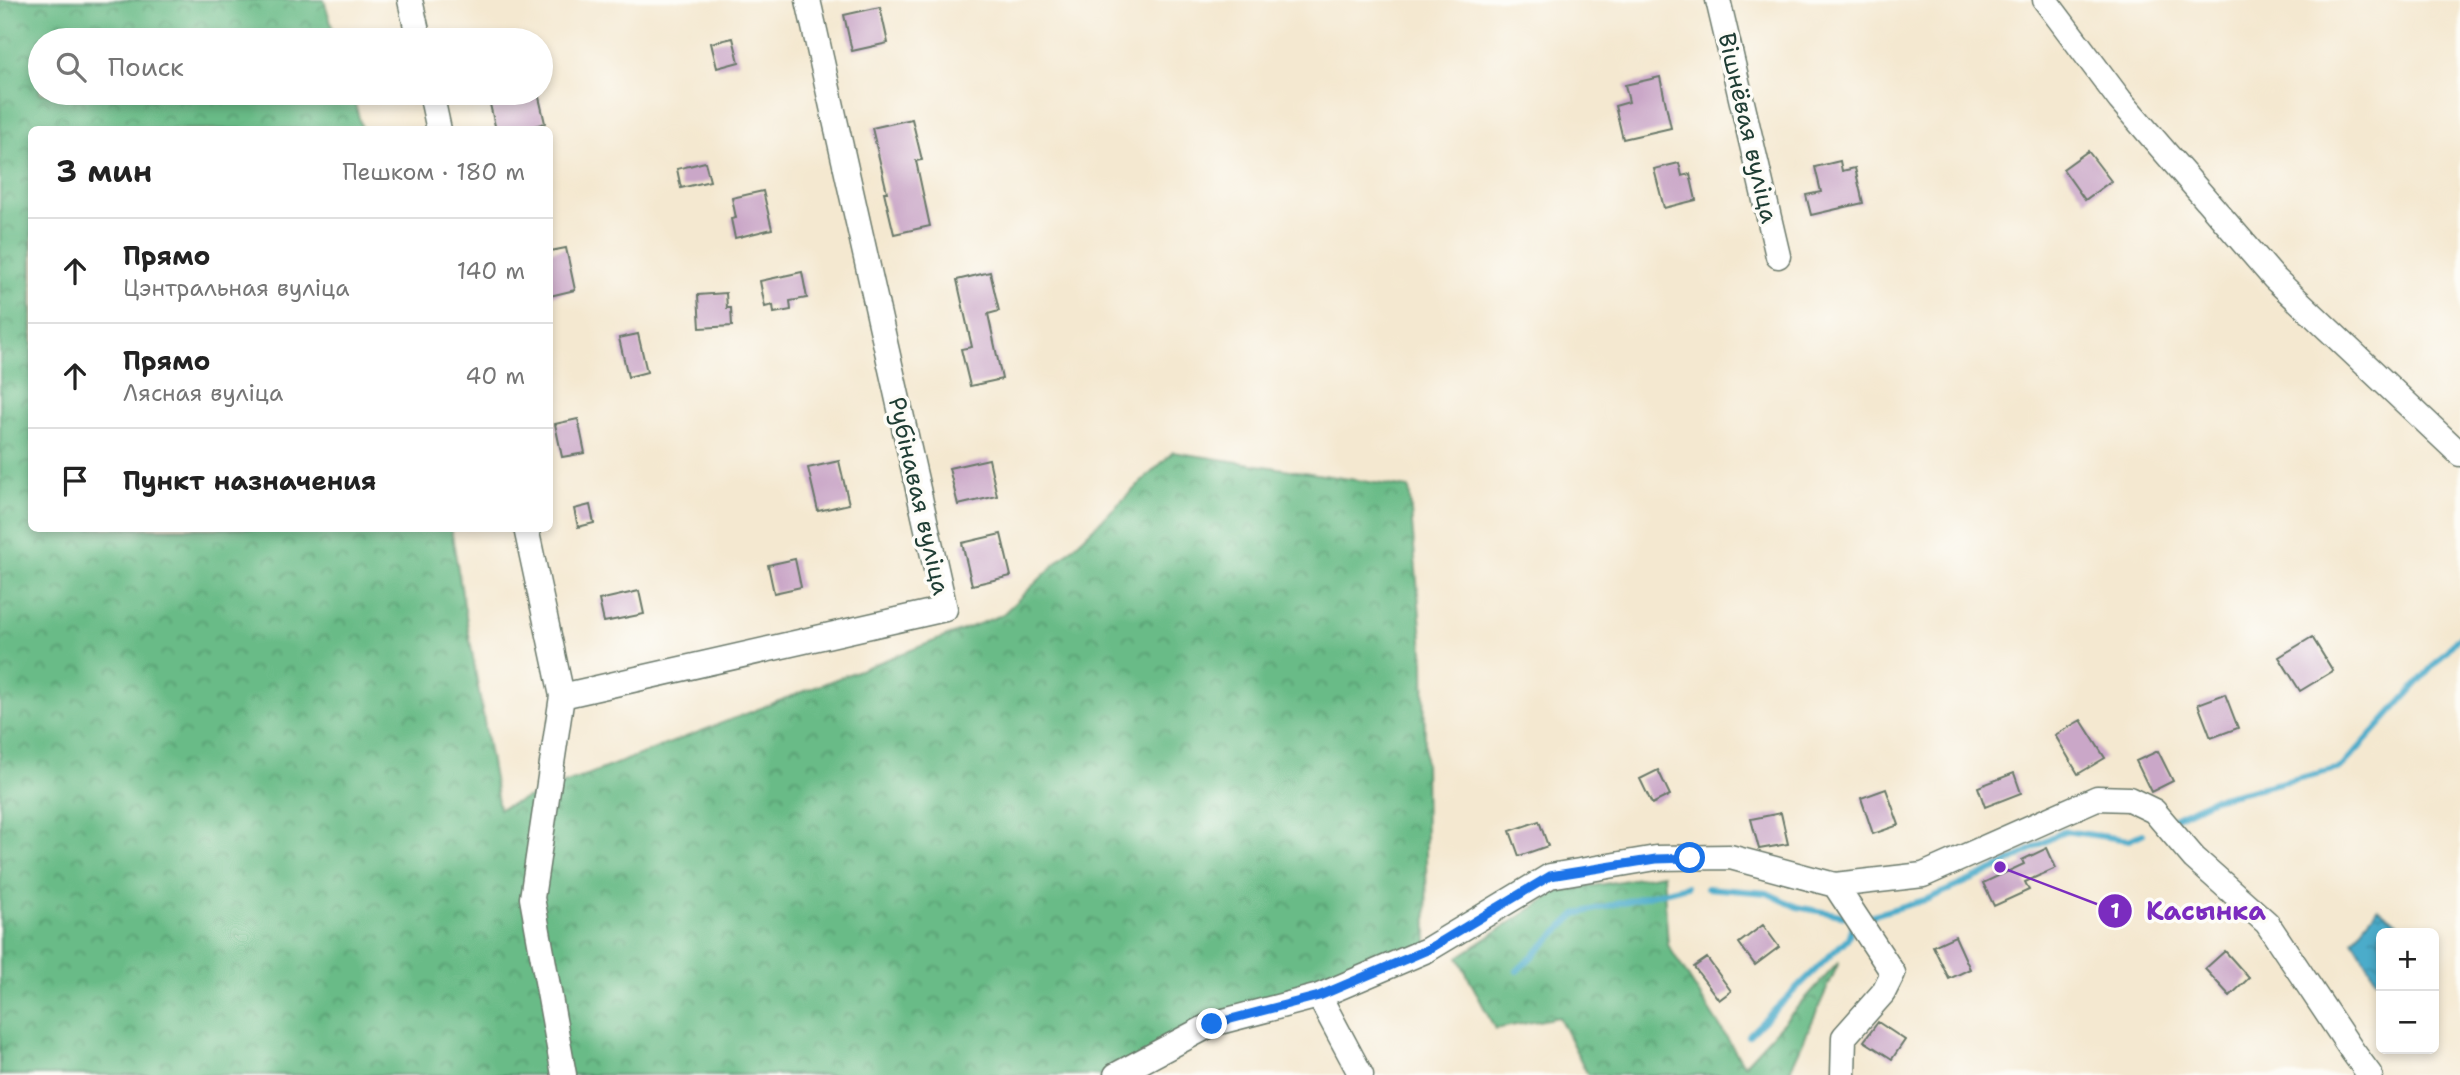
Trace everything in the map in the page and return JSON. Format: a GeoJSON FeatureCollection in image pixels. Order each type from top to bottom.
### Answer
{"type":"FeatureCollection","features":[{"type":"Feature","properties":{"kind":"street"},"geometry":{"type":"LineString","coordinates":[[410,0],[416,28]]}},
{"type":"Feature","properties":{"kind":"street","name":"Рубінавая вуліца"},"geometry":{"type":"LineString","coordinates":[[562,696],[945,609],[807,0]]}},
{"type":"Feature","properties":{"kind":"street","name":"Вішнёвая вуліца"},"geometry":{"type":"LineString","coordinates":[[1718,0],[1778,256]]}},
{"type":"Feature","properties":{"kind":"street"},"geometry":{"type":"LineString","coordinates":[[2045,0],[2120,100],[2274,278],[2460,454]]}},
{"type":"Feature","properties":{"kind":"street"},"geometry":{"type":"LineString","coordinates":[[434,105],[438,126]]}},
{"type":"Feature","properties":{"kind":"street"},"geometry":{"type":"LineString","coordinates":[[527,532],[562,696],[532,898],[564,1075]]}},
{"type":"Feature","properties":{"kind":"street"},"geometry":{"type":"LineString","coordinates":[[1116,1075],[1212,1024],[1319,996],[1427,950],[1550,876],[1656,859],[1730,857],[1835,885],[1923,874],[2097,798],[2129,799],[2154,811],[2194,858],[2267,923],[2370,1075]]}},
{"type":"Feature","properties":{"kind":"street"},"geometry":{"type":"LineString","coordinates":[[1835,885],[1893,973],[1883,993],[1844,1037],[1843,1075]]}},
{"type":"Feature","properties":{"kind":"street"},"geometry":{"type":"LineString","coordinates":[[1319,996],[1361,1075]]}},
{"type":"Feature","properties":{"kind":"green space"},"geometry":{"type":"Polygon","coordinates":[[[0,0],[324,0],[332,28],[28,28],[28,105],[355,105],[361,126],[28,126],[28,532],[452,532],[499,809],[1002,615],[1173,452],[1409,488],[1424,663],[1427,950],[1212,1024],[1116,1075],[0,1075],[0,0]]]}},
{"type":"Feature","properties":{"kind":"green space"},"geometry":{"type":"Polygon","coordinates":[[[1663,874],[1668,945],[1744,1065],[1839,962],[1788,1075],[1588,1075],[1559,1017],[1495,1029],[1458,957],[1557,892],[1663,874]]]}},
{"type":"Feature","properties":{"kind":"water"},"geometry":{"type":"Polygon","coordinates":[[[2378,908],[2405,928],[2376,928],[2376,978],[2353,940],[2378,908]]]}},
{"type":"Feature","properties":{"kind":"building"},"geometry":{"type":"Polygon","coordinates":[[[880,7],[888,43],[852,51],[844,15],[880,7]]]}},
{"type":"Feature","properties":{"kind":"building"},"geometry":{"type":"Polygon","coordinates":[[[733,38],[739,62],[717,68],[711,43],[733,38]]]}},
{"type":"Feature","properties":{"kind":"building"},"geometry":{"type":"Polygon","coordinates":[[[1660,77],[1671,128],[1623,139],[1615,106],[1629,102],[1625,85],[1660,77]]]}},
{"type":"Feature","properties":{"kind":"building"},"geometry":{"type":"Polygon","coordinates":[[[490,105],[541,105],[545,123],[534,126],[495,126],[490,105]]]}},
{"type":"Feature","properties":{"kind":"building"},"geometry":{"type":"Polygon","coordinates":[[[912,119],[922,160],[916,161],[930,226],[894,234],[872,128],[912,119]]]}},
{"type":"Feature","properties":{"kind":"building"},"geometry":{"type":"Polygon","coordinates":[[[2088,151],[2111,181],[2085,200],[2063,169],[2088,151]]]}},
{"type":"Feature","properties":{"kind":"building"},"geometry":{"type":"Polygon","coordinates":[[[1840,161],[1842,171],[1855,168],[1863,203],[1811,215],[1806,195],[1821,192],[1815,167],[1840,161]]]}},
{"type":"Feature","properties":{"kind":"building"},"geometry":{"type":"Polygon","coordinates":[[[705,162],[710,181],[681,188],[677,169],[705,162]]]}},
{"type":"Feature","properties":{"kind":"building"},"geometry":{"type":"Polygon","coordinates":[[[1679,163],[1682,176],[1690,174],[1696,200],[1664,208],[1654,169],[1679,163]]]}},
{"type":"Feature","properties":{"kind":"building"},"geometry":{"type":"Polygon","coordinates":[[[763,191],[772,229],[735,238],[731,219],[736,218],[732,198],[763,191]]]}},
{"type":"Feature","properties":{"kind":"building"},"geometry":{"type":"Polygon","coordinates":[[[566,248],[575,290],[553,295],[553,250],[566,248]]]}},
{"type":"Feature","properties":{"kind":"building"},"geometry":{"type":"Polygon","coordinates":[[[802,272],[807,298],[790,301],[791,310],[774,313],[773,305],[765,307],[760,281],[802,272]]]}},
{"type":"Feature","properties":{"kind":"building"},"geometry":{"type":"Polygon","coordinates":[[[990,272],[999,311],[988,314],[1002,379],[970,386],[961,349],[972,347],[957,280],[990,272]]]}},
{"type":"Feature","properties":{"kind":"building"},"geometry":{"type":"Polygon","coordinates":[[[726,293],[727,308],[731,308],[732,326],[700,328],[698,295],[726,293]]]}},
{"type":"Feature","properties":{"kind":"building"},"geometry":{"type":"Polygon","coordinates":[[[638,334],[647,372],[628,377],[619,338],[638,334]]]}},
{"type":"Feature","properties":{"kind":"building"},"geometry":{"type":"Polygon","coordinates":[[[578,419],[585,453],[562,457],[555,424],[578,419]]]}},
{"type":"Feature","properties":{"kind":"building"},"geometry":{"type":"Polygon","coordinates":[[[989,459],[997,496],[958,505],[949,468],[989,459]]]}},
{"type":"Feature","properties":{"kind":"building"},"geometry":{"type":"Polygon","coordinates":[[[839,461],[849,504],[818,511],[808,468],[839,461]]]}},
{"type":"Feature","properties":{"kind":"building"},"geometry":{"type":"Polygon","coordinates":[[[590,505],[594,523],[578,527],[574,509],[590,505]]]}},
{"type":"Feature","properties":{"kind":"building"},"geometry":{"type":"Polygon","coordinates":[[[1001,534],[1011,576],[972,585],[962,543],[1001,534]]]}},
{"type":"Feature","properties":{"kind":"building"},"geometry":{"type":"Polygon","coordinates":[[[795,559],[801,587],[774,593],[768,565],[795,559]]]}},
{"type":"Feature","properties":{"kind":"building"},"geometry":{"type":"Polygon","coordinates":[[[639,591],[644,614],[604,622],[599,600],[639,591]]]}},
{"type":"Feature","properties":{"kind":"building"},"geometry":{"type":"Polygon","coordinates":[[[2312,637],[2333,671],[2300,691],[2279,657],[2312,637]]]}},
{"type":"Feature","properties":{"kind":"building"},"geometry":{"type":"Polygon","coordinates":[[[2225,694],[2238,728],[2211,738],[2198,704],[2225,694]]]}},
{"type":"Feature","properties":{"kind":"building"},"geometry":{"type":"Polygon","coordinates":[[[2081,720],[2105,758],[2078,774],[2055,735],[2081,720]]]}},
{"type":"Feature","properties":{"kind":"building"},"geometry":{"type":"Polygon","coordinates":[[[2158,751],[2173,781],[2151,792],[2136,761],[2158,751]]]}},
{"type":"Feature","properties":{"kind":"building"},"geometry":{"type":"Polygon","coordinates":[[[1658,770],[1670,795],[1652,804],[1640,779],[1658,770]]]}},
{"type":"Feature","properties":{"kind":"building"},"geometry":{"type":"Polygon","coordinates":[[[2014,773],[2021,793],[1985,807],[1978,787],[2014,773]]]}},
{"type":"Feature","properties":{"kind":"building"},"geometry":{"type":"Polygon","coordinates":[[[1886,789],[1899,825],[1873,834],[1861,798],[1886,789]]]}},
{"type":"Feature","properties":{"kind":"building"},"geometry":{"type":"Polygon","coordinates":[[[1781,813],[1788,844],[1759,849],[1751,819],[1781,813]]]}},
{"type":"Feature","properties":{"kind":"building"},"geometry":{"type":"Polygon","coordinates":[[[1539,821],[1548,846],[1519,856],[1510,831],[1539,821]]]}},
{"type":"Feature","properties":{"kind":"building"},"geometry":{"type":"Polygon","coordinates":[[[2047,848],[2056,868],[2025,882],[2029,890],[1994,906],[1983,883],[2024,864],[2022,860],[2047,848]]]}},
{"type":"Feature","properties":{"kind":"building"},"geometry":{"type":"Polygon","coordinates":[[[1763,925],[1779,947],[1755,965],[1739,943],[1763,925]]]}},
{"type":"Feature","properties":{"kind":"building"},"geometry":{"type":"Polygon","coordinates":[[[1955,936],[1970,969],[1949,979],[1933,946],[1955,936]]]}},
{"type":"Feature","properties":{"kind":"building"},"geometry":{"type":"Polygon","coordinates":[[[2225,951],[2249,978],[2230,996],[2205,969],[2225,951]]]}},
{"type":"Feature","properties":{"kind":"building"},"geometry":{"type":"Polygon","coordinates":[[[1707,958],[1731,991],[1719,1000],[1694,967],[1707,958]]]}},
{"type":"Feature","properties":{"kind":"building"},"geometry":{"type":"Polygon","coordinates":[[[1878,1022],[1905,1040],[1892,1059],[1864,1041],[1878,1022]]]}},
{"type":"Feature","properties":{"kind":"waterway"},"geometry":{"type":"LineString","coordinates":[[2172,819],[2213,799],[2341,768],[2460,636]]}},
{"type":"Feature","properties":{"kind":"waterway"},"geometry":{"type":"LineString","coordinates":[[1863,918],[1928,899],[2000,867],[2064,831],[2129,840],[2142,834]]}},
{"type":"Feature","properties":{"kind":"waterway"},"geometry":{"type":"LineString","coordinates":[[1517,971],[1576,914],[1687,886]]}},
{"type":"Feature","properties":{"kind":"waterway"},"geometry":{"type":"LineString","coordinates":[[1707,888],[1767,893],[1797,907],[1846,916]]}},
{"type":"Feature","properties":{"kind":"waterway"},"geometry":{"type":"LineString","coordinates":[[1748,1036],[1848,938],[1853,923]]}},
{"type":"Feature","properties":{"kind":"place","name":"Касынка"},"geometry":{"type":"Point","coordinates":[2000,867]}},
{"type":"Feature","properties":{"kind":"route"},"geometry":{"type":"LineString","coordinates":[[1212,1024],[1319,996],[1427,950],[1550,876],[1656,859],[1690,858]]}}]}
